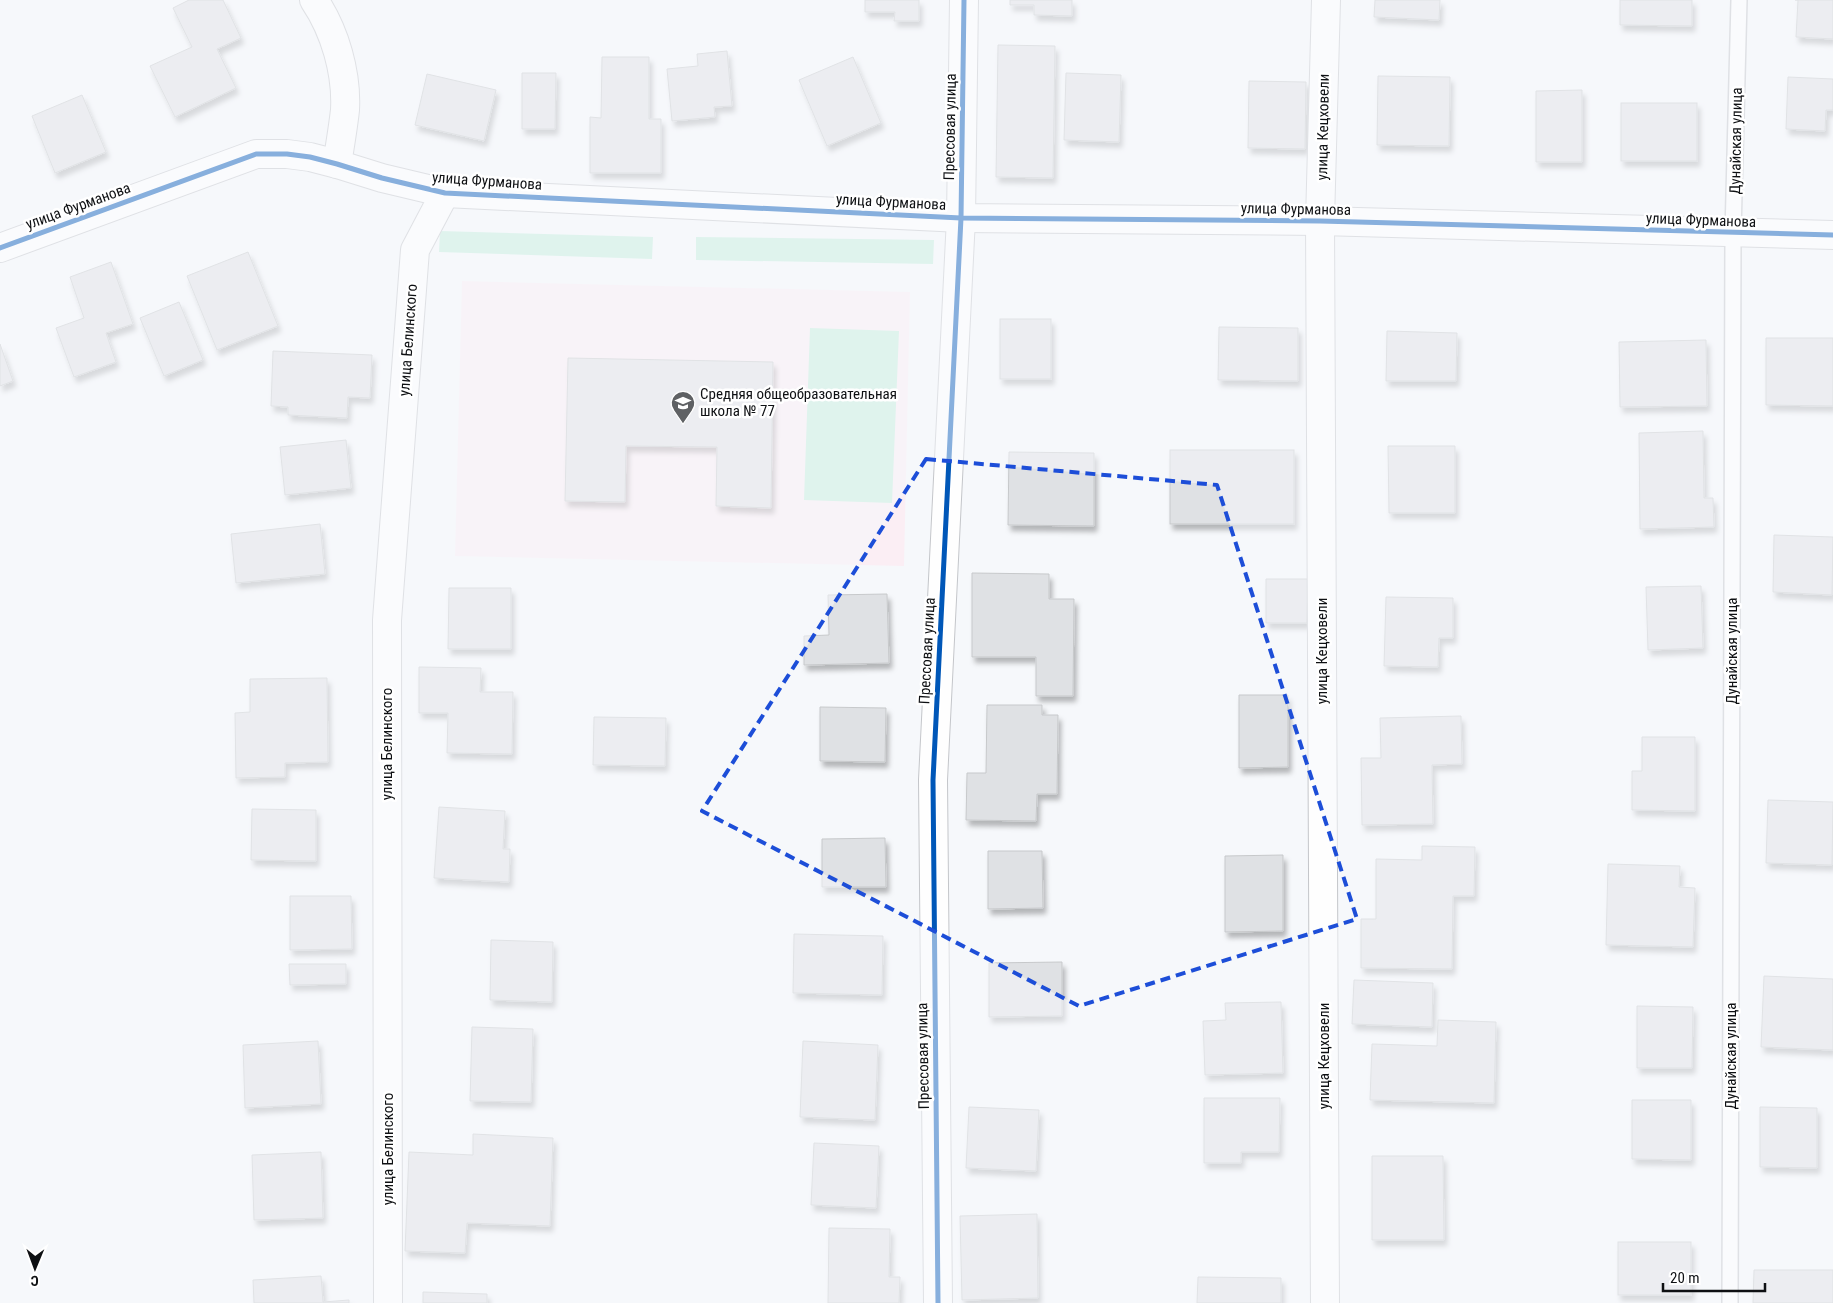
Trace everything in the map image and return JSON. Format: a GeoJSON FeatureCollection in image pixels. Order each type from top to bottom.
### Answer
{"type":"FeatureCollection","features":[{"type":"Feature","properties":{"kind":"street","name":"Прессовая улица"},"geometry":{"type":"LineString","coordinates":[[938,1303],[933,780],[961,218],[964,0]]}},
{"type":"Feature","properties":{"kind":"street","name":"улица Кецховели"},"geometry":{"type":"LineString","coordinates":[[1325,1303],[1320,221],[1326,0]]}},
{"type":"Feature","properties":{"kind":"street"},"geometry":{"type":"LineString","coordinates":[[322,3],[342,70],[345,109],[338,164]]}},
{"type":"Feature","properties":{"kind":"street","name":"улица Фурманова"},"geometry":{"type":"LineString","coordinates":[[0,248],[256,154],[287,154],[338,164],[382,178],[445,193],[961,218],[1320,221],[1733,234],[1833,235]]}},
{"type":"Feature","properties":{"kind":"street","name":"улица Белинского"},"geometry":{"type":"LineString","coordinates":[[388,1303],[387,620],[415,250],[445,193]]}},
{"type":"Feature","properties":{"kind":"lane","name":"Дунайская улица"},"geometry":{"type":"LineString","coordinates":[[1730,1303],[1733,234],[1739,0]]}},
{"type":"Feature","properties":{"kind":"highlighted area"},"geometry":{"type":"Polygon","coordinates":[[[926,459],[1217,485],[1357,919],[1079,1006],[702,811],[926,459]]]}},
{"type":"Feature","properties":{"kind":"shaded area","name":"Средняя общеобразовательная школа № 77"},"geometry":{"type":"Polygon","coordinates":[[[462,281],[910,292],[904,566],[455,556],[462,281]]]}},
{"type":"Feature","properties":{"kind":"green space"},"geometry":{"type":"Polygon","coordinates":[[[440,231],[653,237],[652,259],[439,252],[440,231]]]}},
{"type":"Feature","properties":{"kind":"green space"},"geometry":{"type":"Polygon","coordinates":[[[696,237],[934,240],[933,264],[696,260],[696,237]]]}},
{"type":"Feature","properties":{"kind":"green space"},"geometry":{"type":"Polygon","coordinates":[[[810,328],[899,331],[892,503],[804,500],[810,328]]]}},
{"type":"Feature","properties":{"kind":"building"},"geometry":{"type":"Polygon","coordinates":[[[189,0],[223,0],[241,38],[217,49],[236,88],[175,117],[150,66],[192,47],[173,8],[189,0]]]}},
{"type":"Feature","properties":{"kind":"building"},"geometry":{"type":"Polygon","coordinates":[[[865,0],[919,0],[919,21],[894,21],[895,12],[865,12],[865,0]]]}},
{"type":"Feature","properties":{"kind":"building"},"geometry":{"type":"Polygon","coordinates":[[[1010,0],[1072,0],[1072,16],[1034,15],[1034,5],[1010,5],[1010,0]]]}},
{"type":"Feature","properties":{"kind":"building"},"geometry":{"type":"Polygon","coordinates":[[[1375,0],[1440,0],[1439,20],[1374,17],[1375,0]]]}},
{"type":"Feature","properties":{"kind":"building"},"geometry":{"type":"Polygon","coordinates":[[[1620,0],[1692,0],[1692,26],[1620,25],[1620,0]]]}},
{"type":"Feature","properties":{"kind":"building"},"geometry":{"type":"Polygon","coordinates":[[[1798,0],[1833,0],[1833,39],[1796,37],[1798,0]]]}},
{"type":"Feature","properties":{"kind":"building"},"geometry":{"type":"Polygon","coordinates":[[[998,45],[1055,46],[1053,178],[996,177],[998,45]]]}},
{"type":"Feature","properties":{"kind":"building"},"geometry":{"type":"Polygon","coordinates":[[[727,51],[732,106],[714,107],[715,117],[672,121],[667,69],[698,66],[697,54],[727,51]]]}},
{"type":"Feature","properties":{"kind":"building"},"geometry":{"type":"Polygon","coordinates":[[[602,57],[649,57],[649,119],[661,119],[661,173],[590,173],[590,117],[601,118],[602,57]]]}},
{"type":"Feature","properties":{"kind":"building"},"geometry":{"type":"Polygon","coordinates":[[[853,57],[881,123],[827,146],[799,80],[853,57]]]}},
{"type":"Feature","properties":{"kind":"building"},"geometry":{"type":"Polygon","coordinates":[[[522,73],[556,73],[555,129],[522,129],[522,73]]]}},
{"type":"Feature","properties":{"kind":"building"},"geometry":{"type":"Polygon","coordinates":[[[1066,73],[1121,75],[1119,142],[1064,140],[1066,73]]]}},
{"type":"Feature","properties":{"kind":"building"},"geometry":{"type":"Polygon","coordinates":[[[427,74],[496,90],[484,141],[415,125],[427,74]]]}},
{"type":"Feature","properties":{"kind":"building"},"geometry":{"type":"Polygon","coordinates":[[[1378,76],[1450,77],[1449,146],[1377,145],[1378,76]]]}},
{"type":"Feature","properties":{"kind":"building"},"geometry":{"type":"Polygon","coordinates":[[[1788,77],[1833,79],[1833,110],[1826,110],[1825,131],[1786,129],[1788,77]]]}},
{"type":"Feature","properties":{"kind":"building"},"geometry":{"type":"Polygon","coordinates":[[[1249,81],[1306,82],[1305,149],[1248,148],[1249,81]]]}},
{"type":"Feature","properties":{"kind":"building"},"geometry":{"type":"Polygon","coordinates":[[[1582,90],[1582,162],[1536,162],[1536,91],[1582,90]]]}},
{"type":"Feature","properties":{"kind":"building"},"geometry":{"type":"Polygon","coordinates":[[[82,95],[106,152],[55,173],[32,116],[82,95]]]}},
{"type":"Feature","properties":{"kind":"building"},"geometry":{"type":"Polygon","coordinates":[[[1621,103],[1697,103],[1697,161],[1621,161],[1621,103]]]}},
{"type":"Feature","properties":{"kind":"building"},"geometry":{"type":"Polygon","coordinates":[[[248,252],[278,326],[217,350],[187,276],[248,252]]]}},
{"type":"Feature","properties":{"kind":"building"},"geometry":{"type":"Polygon","coordinates":[[[111,262],[133,324],[106,333],[116,362],[74,377],[56,328],[84,318],[70,277],[111,262]]]}},
{"type":"Feature","properties":{"kind":"building"},"geometry":{"type":"Polygon","coordinates":[[[179,302],[203,360],[164,376],[140,318],[179,302]]]}},
{"type":"Feature","properties":{"kind":"building"},"geometry":{"type":"Polygon","coordinates":[[[1000,319],[1051,319],[1051,379],[1000,379],[1000,319]]]}},
{"type":"Feature","properties":{"kind":"building"},"geometry":{"type":"Polygon","coordinates":[[[1219,327],[1298,328],[1298,381],[1218,380],[1219,327]]]}},
{"type":"Feature","properties":{"kind":"building"},"geometry":{"type":"Polygon","coordinates":[[[1387,331],[1457,333],[1456,381],[1386,381],[1387,331]]]}},
{"type":"Feature","properties":{"kind":"building"},"geometry":{"type":"Polygon","coordinates":[[[1766,338],[1833,338],[1833,406],[1766,405],[1766,338]]]}},
{"type":"Feature","properties":{"kind":"building"},"geometry":{"type":"Polygon","coordinates":[[[1706,340],[1707,406],[1620,407],[1619,342],[1706,340]]]}},
{"type":"Feature","properties":{"kind":"building"},"geometry":{"type":"Polygon","coordinates":[[[0,344],[13,381],[0,386],[0,344]]]}},
{"type":"Feature","properties":{"kind":"building"},"geometry":{"type":"Polygon","coordinates":[[[273,351],[372,355],[370,398],[348,397],[347,418],[288,415],[288,407],[271,406],[273,351]]]}},
{"type":"Feature","properties":{"kind":"building"},"geometry":{"type":"Polygon","coordinates":[[[568,358],[773,362],[771,508],[716,506],[717,447],[626,446],[625,502],[565,501],[568,358]]]}},
{"type":"Feature","properties":{"kind":"building"},"geometry":{"type":"Polygon","coordinates":[[[1703,431],[1704,498],[1713,498],[1714,527],[1640,529],[1639,433],[1703,431]]]}},
{"type":"Feature","properties":{"kind":"building"},"geometry":{"type":"Polygon","coordinates":[[[346,440],[351,488],[285,495],[280,447],[346,440]]]}},
{"type":"Feature","properties":{"kind":"building"},"geometry":{"type":"Polygon","coordinates":[[[1388,446],[1455,446],[1455,513],[1389,513],[1388,446]]]}},
{"type":"Feature","properties":{"kind":"building"},"geometry":{"type":"Polygon","coordinates":[[[1170,450],[1294,450],[1294,524],[1170,524],[1170,450]]]}},
{"type":"Feature","properties":{"kind":"building"},"geometry":{"type":"Polygon","coordinates":[[[1009,452],[1094,453],[1094,526],[1008,525],[1009,452]]]}},
{"type":"Feature","properties":{"kind":"building"},"geometry":{"type":"Polygon","coordinates":[[[320,524],[325,574],[236,583],[231,534],[320,524]]]}},
{"type":"Feature","properties":{"kind":"building"},"geometry":{"type":"Polygon","coordinates":[[[1774,535],[1833,537],[1832,595],[1773,592],[1774,535]]]}},
{"type":"Feature","properties":{"kind":"building"},"geometry":{"type":"Polygon","coordinates":[[[972,573],[1049,574],[1049,599],[1074,599],[1073,696],[1036,696],[1036,657],[972,657],[972,573]]]}},
{"type":"Feature","properties":{"kind":"building"},"geometry":{"type":"Polygon","coordinates":[[[1266,579],[1308,579],[1307,623],[1266,623],[1266,579]]]}},
{"type":"Feature","properties":{"kind":"building"},"geometry":{"type":"Polygon","coordinates":[[[1701,586],[1703,648],[1648,650],[1646,587],[1701,586]]]}},
{"type":"Feature","properties":{"kind":"building"},"geometry":{"type":"Polygon","coordinates":[[[449,588],[511,588],[511,649],[448,649],[449,588]]]}},
{"type":"Feature","properties":{"kind":"building"},"geometry":{"type":"Polygon","coordinates":[[[887,594],[889,663],[804,665],[804,636],[829,635],[828,595],[887,594]]]}},
{"type":"Feature","properties":{"kind":"building"},"geometry":{"type":"Polygon","coordinates":[[[1386,597],[1453,598],[1453,638],[1439,638],[1438,667],[1384,666],[1386,597]]]}},
{"type":"Feature","properties":{"kind":"building"},"geometry":{"type":"Polygon","coordinates":[[[419,667],[481,668],[480,692],[513,692],[512,754],[447,753],[448,713],[419,713],[419,667]]]}},
{"type":"Feature","properties":{"kind":"building"},"geometry":{"type":"Polygon","coordinates":[[[327,678],[328,762],[285,763],[285,777],[236,778],[235,713],[250,712],[250,679],[327,678]]]}},
{"type":"Feature","properties":{"kind":"building"},"geometry":{"type":"Polygon","coordinates":[[[1239,695],[1288,695],[1288,767],[1239,768],[1239,695]]]}},
{"type":"Feature","properties":{"kind":"building"},"geometry":{"type":"Polygon","coordinates":[[[987,705],[1042,705],[1042,715],[1058,715],[1057,794],[1037,794],[1036,821],[966,820],[967,773],[986,773],[987,705]]]}},
{"type":"Feature","properties":{"kind":"building"},"geometry":{"type":"Polygon","coordinates":[[[820,707],[886,708],[885,762],[820,761],[820,707]]]}},
{"type":"Feature","properties":{"kind":"building"},"geometry":{"type":"Polygon","coordinates":[[[1461,716],[1462,764],[1432,765],[1433,824],[1362,825],[1361,758],[1381,758],[1380,718],[1461,716]]]}},
{"type":"Feature","properties":{"kind":"building"},"geometry":{"type":"Polygon","coordinates":[[[594,717],[666,718],[665,766],[593,765],[594,717]]]}},
{"type":"Feature","properties":{"kind":"building"},"geometry":{"type":"Polygon","coordinates":[[[1642,737],[1695,737],[1695,811],[1632,810],[1632,771],[1642,771],[1642,737]]]}},
{"type":"Feature","properties":{"kind":"building"},"geometry":{"type":"Polygon","coordinates":[[[1768,800],[1833,802],[1832,865],[1766,863],[1768,800]]]}},
{"type":"Feature","properties":{"kind":"building"},"geometry":{"type":"Polygon","coordinates":[[[439,807],[505,811],[503,849],[510,849],[509,882],[434,878],[439,807]]]}},
{"type":"Feature","properties":{"kind":"building"},"geometry":{"type":"Polygon","coordinates":[[[252,809],[316,810],[316,861],[251,860],[252,809]]]}},
{"type":"Feature","properties":{"kind":"building"},"geometry":{"type":"Polygon","coordinates":[[[885,838],[886,887],[822,887],[822,839],[885,838]]]}},
{"type":"Feature","properties":{"kind":"building"},"geometry":{"type":"Polygon","coordinates":[[[1422,846],[1475,847],[1474,896],[1453,896],[1452,969],[1361,968],[1361,919],[1376,919],[1376,859],[1422,860],[1422,846]]]}},
{"type":"Feature","properties":{"kind":"building"},"geometry":{"type":"Polygon","coordinates":[[[988,851],[1042,851],[1043,908],[988,909],[988,851]]]}},
{"type":"Feature","properties":{"kind":"building"},"geometry":{"type":"Polygon","coordinates":[[[1283,855],[1283,931],[1225,932],[1225,856],[1283,855]]]}},
{"type":"Feature","properties":{"kind":"building"},"geometry":{"type":"Polygon","coordinates":[[[1608,864],[1680,866],[1679,887],[1695,888],[1693,947],[1606,945],[1608,864]]]}},
{"type":"Feature","properties":{"kind":"building"},"geometry":{"type":"Polygon","coordinates":[[[290,896],[351,896],[352,949],[290,950],[290,896]]]}},
{"type":"Feature","properties":{"kind":"building"},"geometry":{"type":"Polygon","coordinates":[[[794,934],[883,936],[882,995],[793,993],[794,934]]]}},
{"type":"Feature","properties":{"kind":"building"},"geometry":{"type":"Polygon","coordinates":[[[491,940],[553,942],[552,1002],[490,1000],[491,940]]]}},
{"type":"Feature","properties":{"kind":"building"},"geometry":{"type":"Polygon","coordinates":[[[1062,962],[1062,1016],[989,1017],[989,963],[1062,962]]]}},
{"type":"Feature","properties":{"kind":"building"},"geometry":{"type":"Polygon","coordinates":[[[289,964],[346,964],[346,984],[290,985],[289,964]]]}},
{"type":"Feature","properties":{"kind":"building"},"geometry":{"type":"Polygon","coordinates":[[[1764,976],[1833,979],[1833,1050],[1761,1047],[1764,976]]]}},
{"type":"Feature","properties":{"kind":"building"},"geometry":{"type":"Polygon","coordinates":[[[1354,980],[1433,983],[1432,1027],[1352,1024],[1354,980]]]}},
{"type":"Feature","properties":{"kind":"building"},"geometry":{"type":"Polygon","coordinates":[[[1281,1002],[1283,1073],[1205,1075],[1203,1021],[1226,1020],[1225,1003],[1281,1002]]]}},
{"type":"Feature","properties":{"kind":"building"},"geometry":{"type":"Polygon","coordinates":[[[1637,1006],[1693,1007],[1692,1068],[1637,1068],[1637,1006]]]}},
{"type":"Feature","properties":{"kind":"building"},"geometry":{"type":"Polygon","coordinates":[[[1438,1020],[1496,1022],[1494,1103],[1370,1100],[1372,1044],[1437,1046],[1438,1020]]]}},
{"type":"Feature","properties":{"kind":"building"},"geometry":{"type":"Polygon","coordinates":[[[472,1027],[533,1029],[531,1102],[470,1101],[472,1027]]]}},
{"type":"Feature","properties":{"kind":"building"},"geometry":{"type":"Polygon","coordinates":[[[318,1041],[321,1104],[245,1108],[243,1045],[318,1041]]]}},
{"type":"Feature","properties":{"kind":"building"},"geometry":{"type":"Polygon","coordinates":[[[803,1041],[878,1045],[875,1120],[800,1117],[803,1041]]]}},
{"type":"Feature","properties":{"kind":"building"},"geometry":{"type":"Polygon","coordinates":[[[1204,1098],[1280,1098],[1279,1152],[1241,1152],[1241,1163],[1204,1163],[1204,1098]]]}},
{"type":"Feature","properties":{"kind":"building"},"geometry":{"type":"Polygon","coordinates":[[[1632,1100],[1691,1100],[1691,1160],[1632,1159],[1632,1100]]]}},
{"type":"Feature","properties":{"kind":"building"},"geometry":{"type":"Polygon","coordinates":[[[969,1107],[1039,1110],[1036,1171],[966,1168],[969,1107]]]}},
{"type":"Feature","properties":{"kind":"building"},"geometry":{"type":"Polygon","coordinates":[[[1760,1107],[1817,1108],[1817,1168],[1760,1167],[1760,1107]]]}},
{"type":"Feature","properties":{"kind":"building"},"geometry":{"type":"Polygon","coordinates":[[[473,1134],[553,1138],[550,1226],[467,1223],[465,1253],[405,1251],[409,1152],[473,1155],[473,1134]]]}},
{"type":"Feature","properties":{"kind":"building"},"geometry":{"type":"Polygon","coordinates":[[[814,1143],[879,1146],[876,1208],[811,1205],[814,1143]]]}},
{"type":"Feature","properties":{"kind":"building"},"geometry":{"type":"Polygon","coordinates":[[[321,1152],[323,1218],[254,1220],[252,1155],[321,1152]]]}},
{"type":"Feature","properties":{"kind":"building"},"geometry":{"type":"Polygon","coordinates":[[[1372,1156],[1443,1156],[1444,1240],[1372,1240],[1372,1156]]]}},
{"type":"Feature","properties":{"kind":"building"},"geometry":{"type":"Polygon","coordinates":[[[1037,1214],[1038,1298],[962,1300],[960,1216],[1037,1214]]]}},
{"type":"Feature","properties":{"kind":"building"},"geometry":{"type":"Polygon","coordinates":[[[829,1228],[890,1229],[889,1277],[900,1277],[899,1303],[828,1303],[829,1228]]]}},
{"type":"Feature","properties":{"kind":"building"},"geometry":{"type":"Polygon","coordinates":[[[1618,1242],[1691,1242],[1691,1295],[1618,1295],[1618,1242]]]}},
{"type":"Feature","properties":{"kind":"building"},"geometry":{"type":"Polygon","coordinates":[[[1754,1270],[1833,1270],[1833,1303],[1753,1303],[1754,1270]]]}},
{"type":"Feature","properties":{"kind":"building"},"geometry":{"type":"Polygon","coordinates":[[[321,1276],[323,1302],[349,1300],[349,1303],[254,1303],[253,1280],[321,1276]]]}},
{"type":"Feature","properties":{"kind":"building"},"geometry":{"type":"Polygon","coordinates":[[[1198,1277],[1281,1278],[1281,1303],[1197,1303],[1198,1277]]]}},
{"type":"Feature","properties":{"kind":"building"},"geometry":{"type":"Polygon","coordinates":[[[423,1292],[487,1294],[487,1303],[423,1303],[423,1292]]]}},
{"type":"Feature","properties":{"kind":"cycle path"},"geometry":{"type":"LineString","coordinates":[[938,1303],[933,780],[961,218],[964,0]]}},
{"type":"Feature","properties":{"kind":"cycle path"},"geometry":{"type":"LineString","coordinates":[[0,248],[256,154],[287,154],[310,157],[382,178],[445,193],[961,218],[1320,221],[1833,235]]}},
{"type":"Feature","properties":{"kind":"place","name":"Средняя общеобразовательная школа № 77"},"geometry":{"type":"Point","coordinates":[683,424]}}]}
